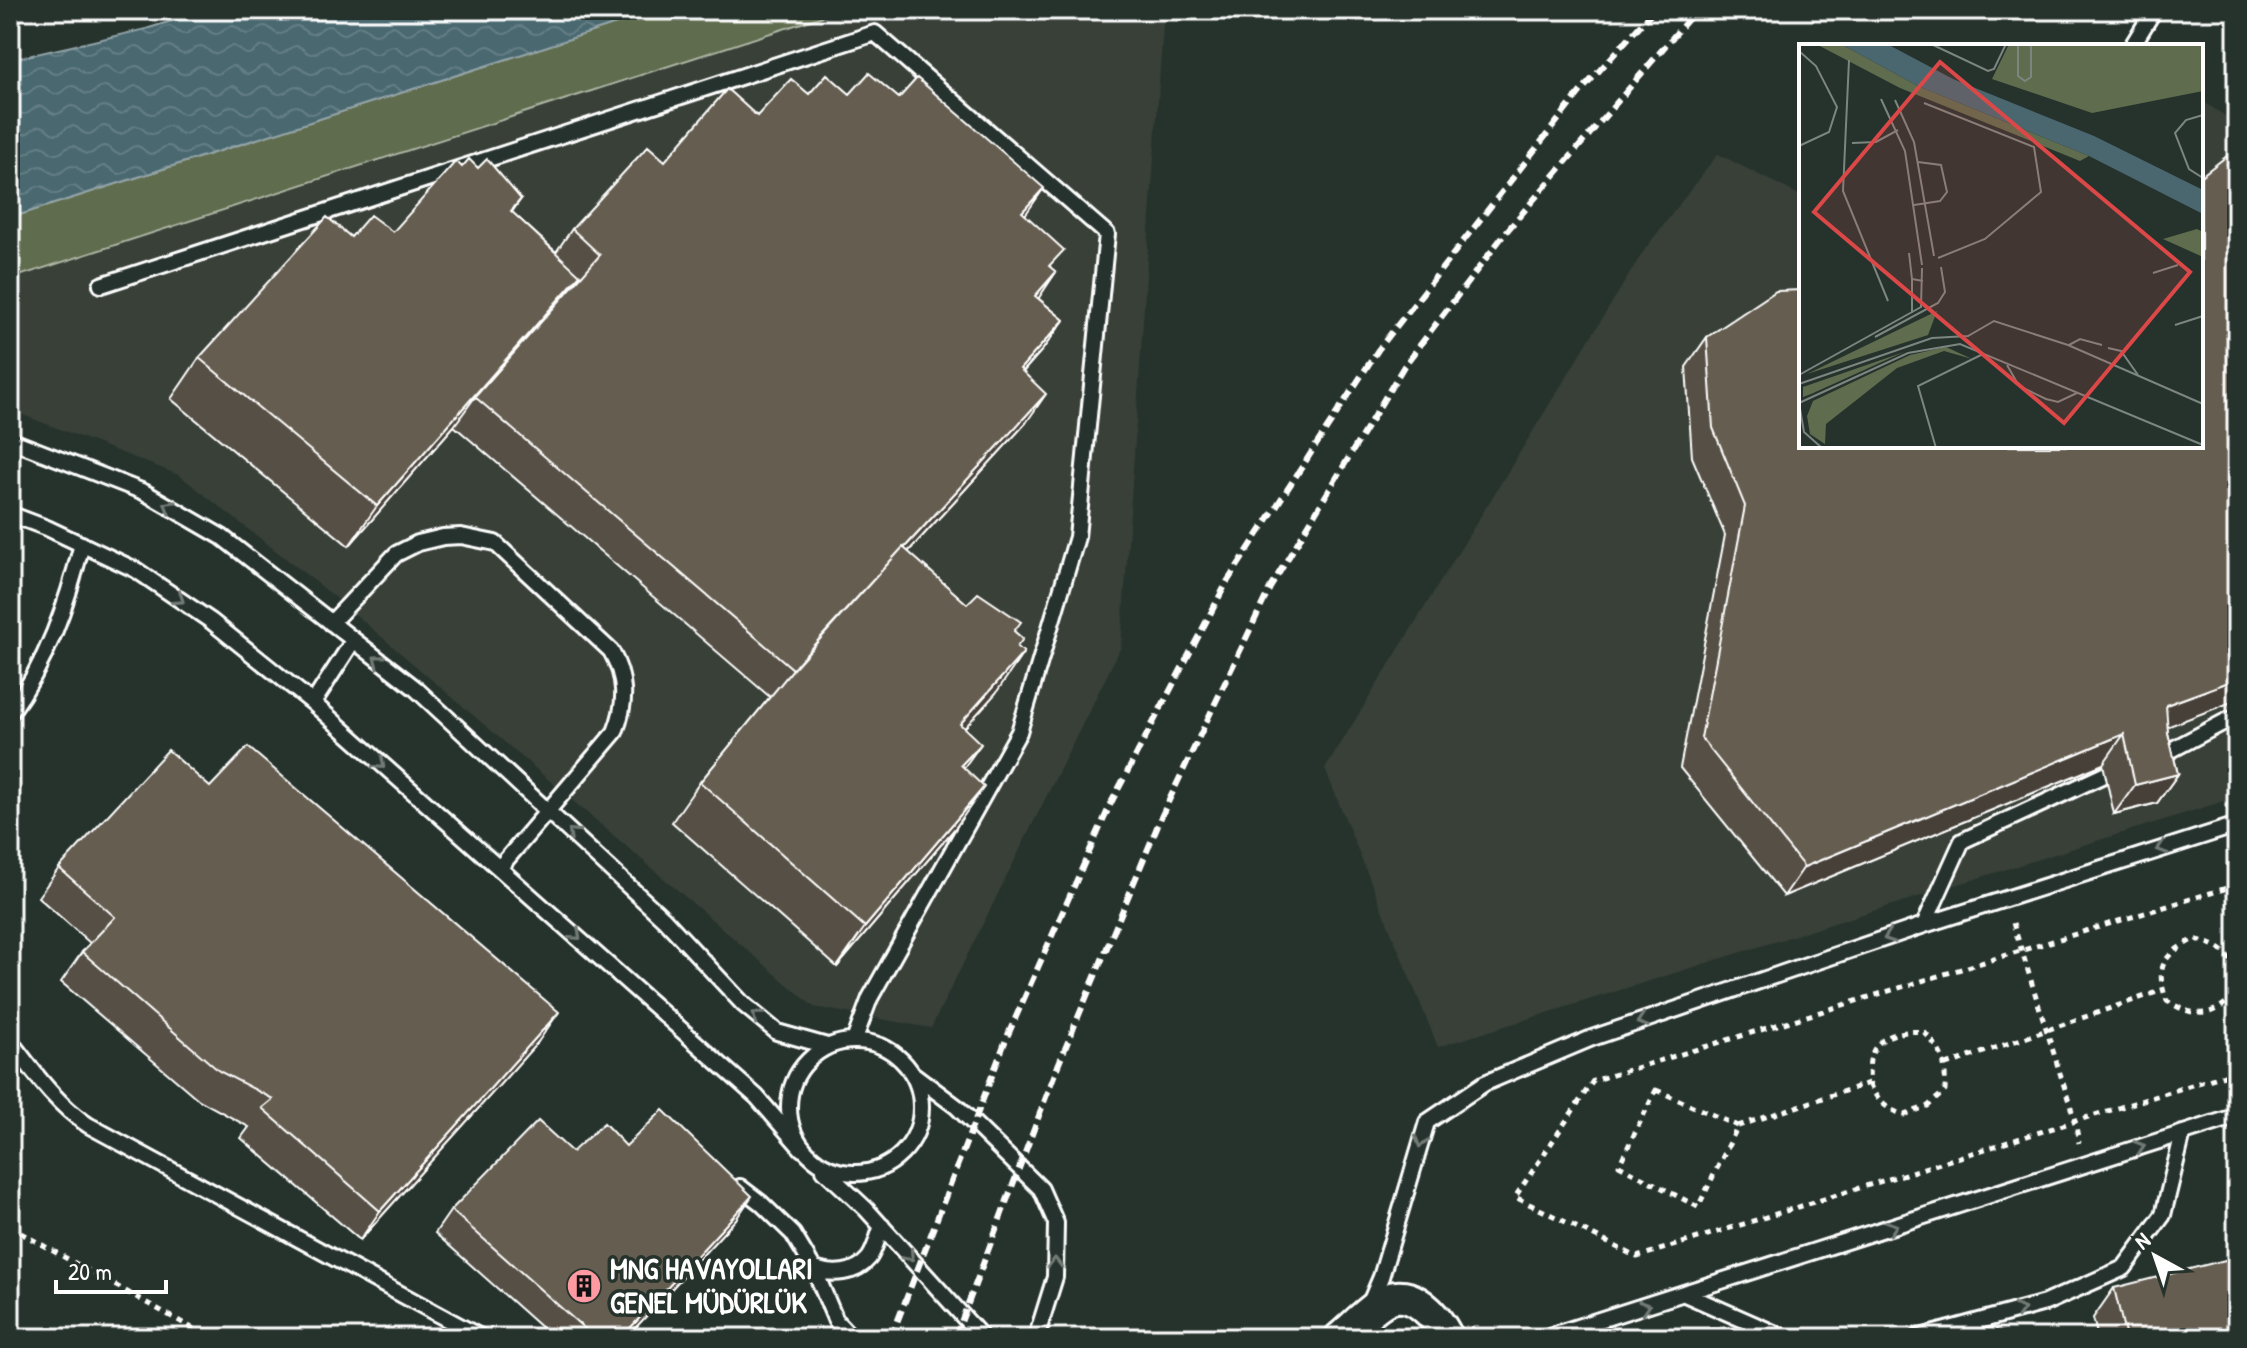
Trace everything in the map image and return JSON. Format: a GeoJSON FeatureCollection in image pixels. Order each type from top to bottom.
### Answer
{"type":"FeatureCollection","features":[{"type":"Feature","properties":{"kind":"street"},"geometry":{"type":"LineString","coordinates":[[1340,1338],[1387,1299],[1406,1297],[1428,1309],[1448,1338]]}},
{"type":"Feature","properties":{"kind":"lane"},"geometry":{"type":"LineString","coordinates":[[2133,44],[2151,15]]}},
{"type":"Feature","properties":{"kind":"lane"},"geometry":{"type":"LineString","coordinates":[[101,285],[875,33],[1107,234],[1077,537],[1019,732],[870,998],[854,1041]]}},
{"type":"Feature","properties":{"kind":"lane"},"geometry":{"type":"LineString","coordinates":[[10,440],[144,492],[222,537],[415,688],[664,919],[743,1004],[777,1032],[827,1046]]}},
{"type":"Feature","properties":{"kind":"lane"},"geometry":{"type":"LineString","coordinates":[[10,514],[82,544],[148,578],[211,621],[313,703],[757,1097],[802,1149],[882,1226],[980,1338]]}},
{"type":"Feature","properties":{"kind":"lane"},"geometry":{"type":"LineString","coordinates":[[331,623],[396,554],[443,537],[478,538],[495,543],[599,637],[615,659],[624,684],[621,717],[615,732],[500,867]]}},
{"type":"Feature","properties":{"kind":"lane"},"geometry":{"type":"LineString","coordinates":[[10,713],[50,644],[67,600],[82,544]]}},
{"type":"Feature","properties":{"kind":"lane"},"geometry":{"type":"LineString","coordinates":[[313,703],[353,641]]}},
{"type":"Feature","properties":{"kind":"lane"},"geometry":{"type":"LineString","coordinates":[[2147,763],[2228,720],[2237,722]]}},
{"type":"Feature","properties":{"kind":"lane"},"geometry":{"type":"LineString","coordinates":[[1924,925],[1962,841],[2106,774]]}},
{"type":"Feature","properties":{"kind":"lane"},"geometry":{"type":"LineString","coordinates":[[1363,1319],[1381,1277],[1427,1122],[1485,1083],[1592,1038],[1924,925],[2237,825]]}},
{"type":"Feature","properties":{"kind":"lane"},"geometry":{"type":"LineString","coordinates":[[10,1041],[62,1106],[88,1125],[482,1338]]}},
{"type":"Feature","properties":{"kind":"lane"},"geometry":{"type":"LineString","coordinates":[[802,1149],[792,1131],[788,1112],[790,1092],[797,1073],[810,1057],[827,1046],[854,1041],[872,1043],[902,1060],[921,1095],[921,1118],[913,1139],[899,1157],[880,1170],[858,1174],[835,1172],[815,1162]]}},
{"type":"Feature","properties":{"kind":"lane"},"geometry":{"type":"LineString","coordinates":[[912,1074],[957,1107],[1041,1189],[1056,1223],[1055,1277],[1036,1338]]}},
{"type":"Feature","properties":{"kind":"lane"},"geometry":{"type":"LineString","coordinates":[[1543,1338],[2237,1116]]}},
{"type":"Feature","properties":{"kind":"lane"},"geometry":{"type":"LineString","coordinates":[[1917,1338],[2045,1303],[2124,1268],[2163,1215],[2183,1133]]}},
{"type":"Feature","properties":{"kind":"lane"},"geometry":{"type":"LineString","coordinates":[[727,1177],[761,1203],[793,1234],[814,1269],[836,1321],[852,1338]]}},
{"type":"Feature","properties":{"kind":"lane"},"geometry":{"type":"LineString","coordinates":[[814,1269],[829,1274],[852,1270],[869,1258],[882,1226]]}},
{"type":"Feature","properties":{"kind":"lane"},"geometry":{"type":"LineString","coordinates":[[1685,1294],[1785,1338]]}},
{"type":"Feature","properties":{"kind":"path"},"geometry":{"type":"LineString","coordinates":[[2237,885],[1593,1081],[1515,1197],[1637,1257],[2237,1071]]}},
{"type":"Feature","properties":{"kind":"path"},"geometry":{"type":"LineString","coordinates":[[2005,899],[2075,1121],[2083,1166]]}},
{"type":"Feature","properties":{"kind":"path"},"geometry":{"type":"LineString","coordinates":[[2237,984],[2236,964],[2217,945],[2194,939],[2174,949],[2165,959],[2160,974],[2167,1001],[2186,1013],[2209,1014],[2237,991]]}},
{"type":"Feature","properties":{"kind":"path"},"geometry":{"type":"LineString","coordinates":[[1946,1065],[2163,990]]}},
{"type":"Feature","properties":{"kind":"path"},"geometry":{"type":"LineString","coordinates":[[1904,1030],[1924,1032],[1938,1046],[1946,1065],[1945,1091],[1928,1106],[1904,1115],[1888,1109],[1874,1096],[1869,1083],[1871,1057],[1881,1041],[1904,1030]]}},
{"type":"Feature","properties":{"kind":"path"},"geometry":{"type":"LineString","coordinates":[[1738,1126],[1698,1207],[1619,1165],[1656,1090],[1738,1126],[1869,1083]]}},
{"type":"Feature","properties":{"kind":"path"},"geometry":{"type":"LineString","coordinates":[[10,1227],[210,1338]]}},
{"type":"Feature","properties":{"kind":"shaded area"},"geometry":{"type":"Polygon","coordinates":[[[842,10],[1164,10],[1121,647],[931,1028],[814,1007],[335,597],[179,475],[10,410],[10,279],[842,10]]]}},
{"type":"Feature","properties":{"kind":"shaded area"},"geometry":{"type":"Polygon","coordinates":[[[2203,101],[2237,124],[2237,797],[1438,1047],[1325,769],[1645,249],[1718,154],[1799,195],[1799,448],[2203,448],[2203,101]]]}},
{"type":"Feature","properties":{"kind":"green space"},"geometry":{"type":"Polygon","coordinates":[[[660,10],[842,10],[10,279],[10,218],[660,10]]]}},
{"type":"Feature","properties":{"kind":"water"},"geometry":{"type":"Polygon","coordinates":[[[206,10],[660,10],[10,218],[10,60],[146,29],[206,10]]]}},
{"type":"Feature","properties":{"kind":"building"},"geometry":{"type":"Polygon","coordinates":[[[869,73],[899,98],[917,78],[1044,188],[1022,212],[1064,250],[1049,266],[1056,272],[1035,296],[1064,320],[1020,369],[1046,394],[793,669],[475,397],[600,255],[572,229],[648,146],[665,161],[727,89],[757,116],[791,79],[809,94],[827,74],[850,94],[869,73]]]}},
{"type":"Feature","properties":{"kind":"building"},"geometry":{"type":"Polygon","coordinates":[[[2237,155],[2237,679],[2166,705],[2168,733],[2178,774],[2135,785],[2124,734],[1804,867],[1701,738],[1745,506],[1713,428],[1707,337],[1776,291],[1799,290],[1799,448],[2203,448],[2203,174],[2227,156],[2237,155]]]}},
{"type":"Feature","properties":{"kind":"building"},"geometry":{"type":"Polygon","coordinates":[[[469,159],[478,168],[487,159],[521,199],[511,211],[580,275],[377,506],[199,358],[327,217],[351,237],[370,215],[393,232],[456,161],[462,167],[469,159]]]}},
{"type":"Feature","properties":{"kind":"building"},"geometry":{"type":"Polygon","coordinates":[[[903,547],[967,604],[978,593],[1021,622],[1014,631],[1023,639],[1017,647],[1024,652],[960,724],[981,744],[961,765],[984,787],[865,927],[700,782],[803,657],[903,547]]]}},
{"type":"Feature","properties":{"kind":"building"},"geometry":{"type":"Polygon","coordinates":[[[248,747],[559,1012],[380,1211],[262,1108],[273,1099],[219,1071],[82,952],[115,917],[59,868],[168,750],[210,787],[248,747]]]}},
{"type":"Feature","properties":{"kind":"building","name":"MNG HAVAYOLLARI GENEL MÜDÜRLÜK"},"geometry":{"type":"Polygon","coordinates":[[[663,1110],[752,1196],[621,1338],[595,1338],[451,1210],[538,1121],[572,1152],[604,1123],[626,1146],[663,1110]]]}},
{"type":"Feature","properties":{"kind":"building"},"geometry":{"type":"Polygon","coordinates":[[[2237,1257],[2237,1338],[2126,1338],[2114,1288],[2237,1257]]]}},
{"type":"Feature","properties":{"kind":"building"},"geometry":{"type":"Polygon","coordinates":[[[1996,1330],[2020,1338],[1990,1338],[1996,1330]]]}},
{"type":"Feature","properties":{"kind":"railway"},"geometry":{"type":"LineString","coordinates":[[891,1338],[1007,1037],[1111,803],[1227,582],[1378,350],[1581,91],[1654,10]]}},
{"type":"Feature","properties":{"kind":"railway"},"geometry":{"type":"LineString","coordinates":[[955,1338],[1057,1068],[1162,815],[1270,588],[1404,366],[1506,232],[1696,10]]}},
{"type":"Feature","properties":{"kind":"place","name":"MNG HAVAYOLLARI GENEL MÜDÜRLÜK"},"geometry":{"type":"Point","coordinates":[584,1286]}}]}
